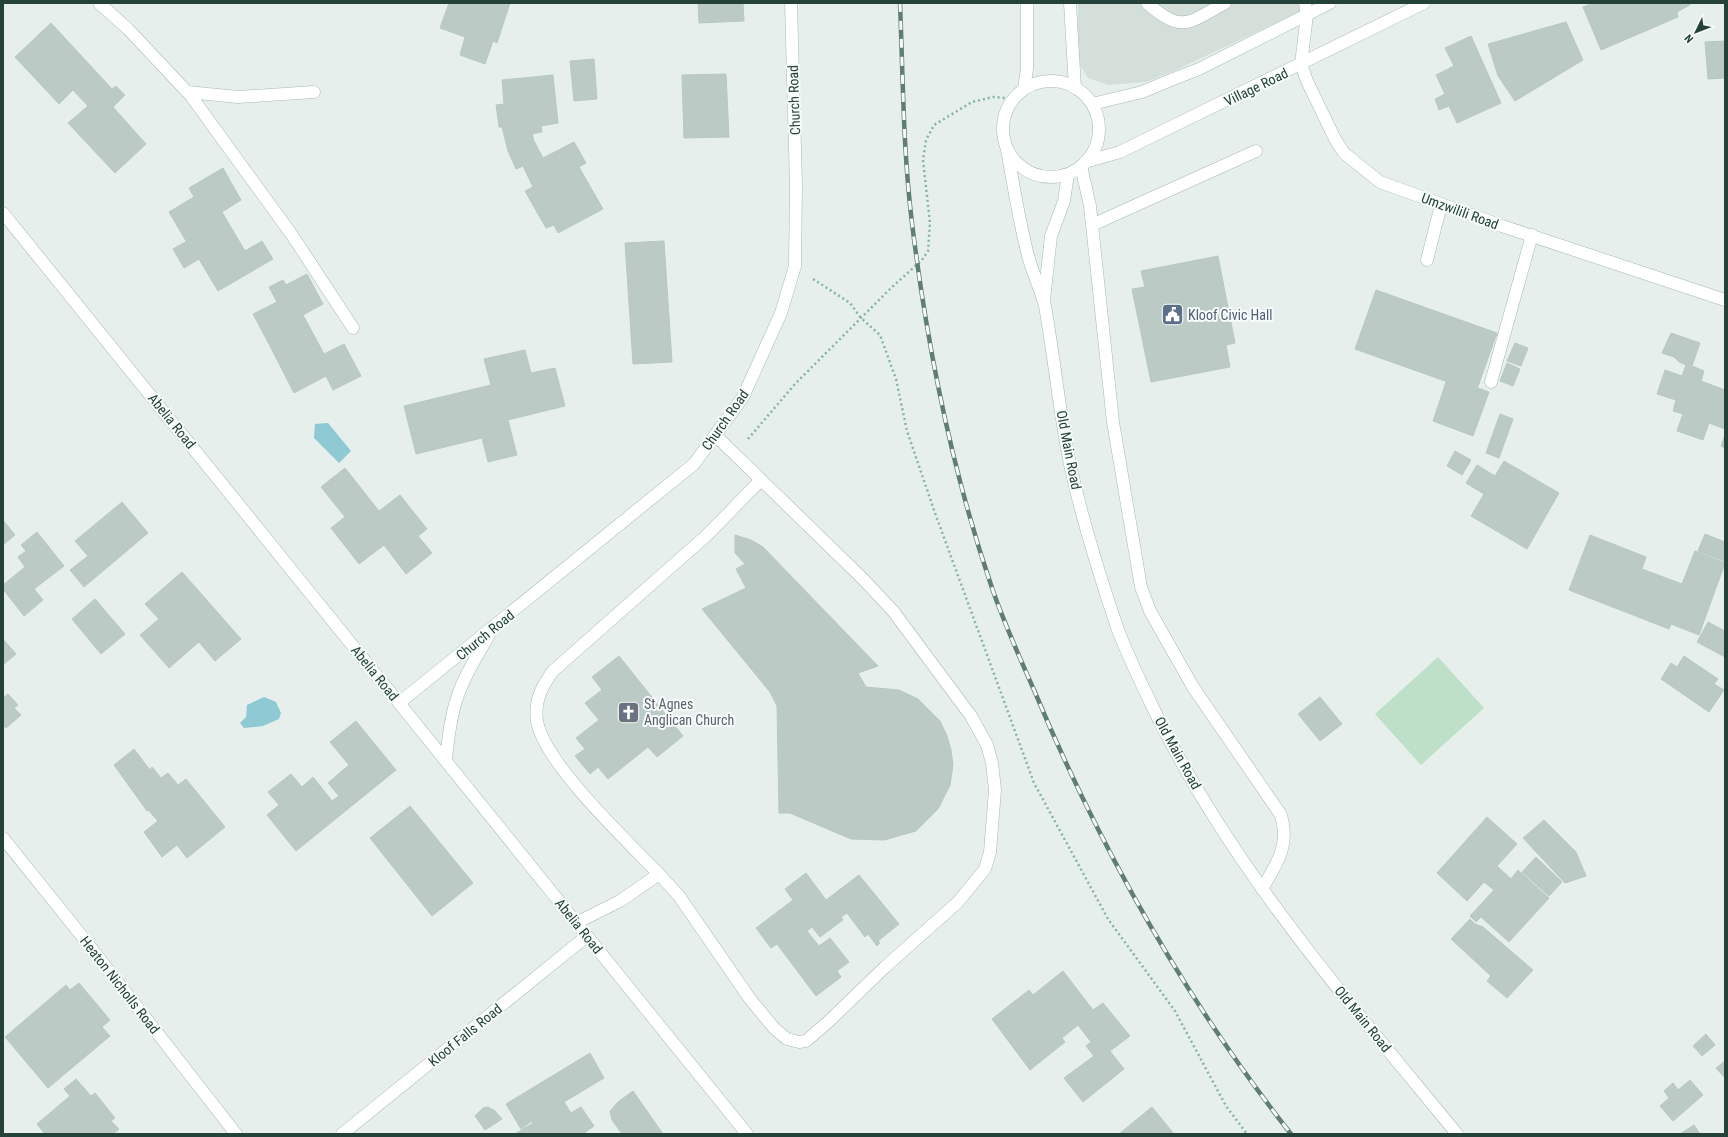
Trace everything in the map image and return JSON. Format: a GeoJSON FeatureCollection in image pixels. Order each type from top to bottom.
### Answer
{"type":"FeatureCollection","features":[{"type":"Feature","properties":{"kind":"street"},"geometry":{"type":"LineString","coordinates":[[99,3],[128,29],[187,92],[292,235],[353,328]]}},
{"type":"Feature","properties":{"kind":"street","name":"Church Road"},"geometry":{"type":"LineString","coordinates":[[399,703],[494,628],[694,464],[716,436],[743,397],[758,368],[781,313],[795,266],[796,185],[791,3]]}},
{"type":"Feature","properties":{"kind":"street"},"geometry":{"type":"LineString","coordinates":[[1024,89],[1027,62],[1027,3]]}},
{"type":"Feature","properties":{"kind":"street"},"geometry":{"type":"LineString","coordinates":[[1070,3],[1075,88]]}},
{"type":"Feature","properties":{"kind":"street"},"geometry":{"type":"LineString","coordinates":[[1147,3],[1163,17],[1181,24],[1225,3]]}},
{"type":"Feature","properties":{"kind":"street"},"geometry":{"type":"LineString","coordinates":[[1092,104],[1142,92],[1199,69],[1306,9],[1330,3]]}},
{"type":"Feature","properties":{"kind":"street","name":"Village Road"},"geometry":{"type":"LineString","coordinates":[[1083,164],[1120,152],[1424,3]]}},
{"type":"Feature","properties":{"kind":"street","name":"Umzwilili Road"},"geometry":{"type":"LineString","coordinates":[[1306,9],[1301,64],[1307,81],[1335,139],[1344,152],[1380,182],[1441,205],[1725,300]]}},
{"type":"Feature","properties":{"kind":"street"},"geometry":{"type":"LineString","coordinates":[[1049,81],[1063,82],[1075,88],[1092,104],[1097,116],[1099,128],[1095,146],[1083,164],[1068,174],[1038,175],[1020,166],[1007,150],[1003,137],[1003,123],[1006,110],[1013,98],[1024,89],[1036,83],[1049,81]]}},
{"type":"Feature","properties":{"kind":"street"},"geometry":{"type":"LineString","coordinates":[[187,92],[238,97],[314,92]]}},
{"type":"Feature","properties":{"kind":"street","name":"Old Main Road"},"geometry":{"type":"LineString","coordinates":[[1007,150],[1028,258],[1044,303],[1055,377],[1076,489],[1089,538],[1119,631],[1137,674],[1176,753],[1226,838],[1262,889],[1328,976],[1457,1134]]}},
{"type":"Feature","properties":{"kind":"street"},"geometry":{"type":"LineString","coordinates":[[1092,225],[1256,151]]}},
{"type":"Feature","properties":{"kind":"street"},"geometry":{"type":"LineString","coordinates":[[1083,164],[1092,225],[1113,422],[1141,587],[1150,611],[1193,687],[1281,815],[1284,835],[1280,858],[1262,889]]}},
{"type":"Feature","properties":{"kind":"street","name":"Old Main Road"},"geometry":{"type":"LineString","coordinates":[[1044,303],[1051,236],[1064,201],[1068,174]]}},
{"type":"Feature","properties":{"kind":"street"},"geometry":{"type":"LineString","coordinates":[[1427,260],[1441,205]]}},
{"type":"Feature","properties":{"kind":"street","name":"Abelia Road"},"geometry":{"type":"LineString","coordinates":[[3,213],[399,703],[446,759],[576,923],[747,1134]]}},
{"type":"Feature","properties":{"kind":"street"},"geometry":{"type":"LineString","coordinates":[[1491,382],[1532,235]]}},
{"type":"Feature","properties":{"kind":"street"},"geometry":{"type":"LineString","coordinates":[[716,436],[863,579],[893,611],[971,716],[987,745],[992,763],[995,790],[990,852],[985,869],[958,902],[885,967],[828,1022],[806,1041],[799,1042],[787,1039],[774,1028],[750,999],[679,896],[588,798],[547,747],[537,721],[538,696],[553,671],[706,536],[761,480]]}},
{"type":"Feature","properties":{"kind":"street"},"geometry":{"type":"LineString","coordinates":[[446,759],[451,718],[456,700],[477,655],[494,628]]}},
{"type":"Feature","properties":{"kind":"street","name":"Heaton Nicholls Road"},"geometry":{"type":"LineString","coordinates":[[3,838],[86,941],[236,1134]]}},
{"type":"Feature","properties":{"kind":"street"},"geometry":{"type":"LineString","coordinates":[[576,923],[620,901],[659,874]]}},
{"type":"Feature","properties":{"kind":"street","name":"Kloof Falls Road"},"geometry":{"type":"LineString","coordinates":[[342,1134],[587,936]]}},
{"type":"Feature","properties":{"kind":"path"},"geometry":{"type":"LineString","coordinates":[[735,455],[795,384],[922,260],[928,251],[930,223],[923,160],[926,140],[934,125],[972,102],[993,97],[1013,98]]}},
{"type":"Feature","properties":{"kind":"path"},"geometry":{"type":"LineString","coordinates":[[795,266],[850,303],[861,318],[880,335],[896,379],[907,431],[935,513],[1034,783],[1108,919],[1175,1011],[1226,1106],[1247,1134]]}},
{"type":"Feature","properties":{"kind":"shaded area"},"geometry":{"type":"Polygon","coordinates":[[[1078,3],[1318,3],[1174,71],[1146,82],[1108,85],[1088,78],[1078,62],[1078,3]]]}},
{"type":"Feature","properties":{"kind":"green space"},"geometry":{"type":"Polygon","coordinates":[[[1438,657],[1484,708],[1421,765],[1375,714],[1438,657]]]}},
{"type":"Feature","properties":{"kind":"water"},"geometry":{"type":"Polygon","coordinates":[[[328,423],[351,451],[339,463],[314,438],[315,424],[328,423]]]}},
{"type":"Feature","properties":{"kind":"water"},"geometry":{"type":"Polygon","coordinates":[[[264,697],[276,702],[281,713],[279,719],[263,726],[244,728],[240,723],[246,717],[247,705],[264,697]]]}},
{"type":"Feature","properties":{"kind":"building"},"geometry":{"type":"Polygon","coordinates":[[[449,3],[510,3],[497,43],[493,41],[485,64],[460,55],[465,37],[440,28],[449,3]]]}},
{"type":"Feature","properties":{"kind":"building"},"geometry":{"type":"Polygon","coordinates":[[[698,3],[743,3],[744,21],[699,23],[698,3]]]}},
{"type":"Feature","properties":{"kind":"building"},"geometry":{"type":"Polygon","coordinates":[[[1594,3],[1689,3],[1690,5],[1677,12],[1678,17],[1601,50],[1583,7],[1594,3]]]}},
{"type":"Feature","properties":{"kind":"building"},"geometry":{"type":"Polygon","coordinates":[[[1566,22],[1583,60],[1515,101],[1498,76],[1488,44],[1566,22]]]}},
{"type":"Feature","properties":{"kind":"building"},"geometry":{"type":"Polygon","coordinates":[[[51,23],[112,89],[116,86],[125,95],[113,107],[146,144],[115,173],[68,123],[88,106],[73,90],[59,104],[15,57],[51,23]]]}},
{"type":"Feature","properties":{"kind":"building"},"geometry":{"type":"Polygon","coordinates":[[[1471,36],[1501,103],[1457,123],[1449,106],[1439,110],[1435,99],[1445,94],[1436,75],[1454,66],[1445,48],[1471,36]]]}},
{"type":"Feature","properties":{"kind":"building"},"geometry":{"type":"Polygon","coordinates":[[[1725,41],[1725,78],[1708,79],[1705,42],[1725,41]]]}},
{"type":"Feature","properties":{"kind":"building"},"geometry":{"type":"Polygon","coordinates":[[[594,59],[597,99],[574,101],[570,61],[594,59]]]}},
{"type":"Feature","properties":{"kind":"building"},"geometry":{"type":"Polygon","coordinates":[[[726,74],[729,137],[684,138],[682,75],[726,74]]]}},
{"type":"Feature","properties":{"kind":"building"},"geometry":{"type":"Polygon","coordinates":[[[553,75],[558,123],[541,126],[542,132],[532,134],[534,141],[508,151],[502,127],[499,127],[496,105],[504,104],[502,80],[553,75]]]}},
{"type":"Feature","properties":{"kind":"building"},"geometry":{"type":"Polygon","coordinates":[[[534,141],[543,158],[574,142],[586,163],[579,167],[603,209],[558,233],[554,225],[546,228],[525,191],[533,187],[523,166],[516,169],[508,151],[534,141]]]}},
{"type":"Feature","properties":{"kind":"building"},"geometry":{"type":"Polygon","coordinates":[[[223,168],[241,200],[222,212],[226,219],[186,241],[169,212],[194,197],[189,188],[223,168]]]}},
{"type":"Feature","properties":{"kind":"building"},"geometry":{"type":"Polygon","coordinates":[[[226,219],[245,251],[262,241],[273,259],[218,291],[199,259],[184,268],[173,249],[226,219]]]}},
{"type":"Feature","properties":{"kind":"building"},"geometry":{"type":"Polygon","coordinates":[[[664,241],[672,362],[633,364],[625,243],[664,241]]]}},
{"type":"Feature","properties":{"kind":"building"},"geometry":{"type":"Polygon","coordinates":[[[1218,256],[1235,343],[1226,345],[1230,367],[1151,382],[1132,289],[1145,287],[1141,271],[1218,256]]]}},
{"type":"Feature","properties":{"kind":"building"},"geometry":{"type":"Polygon","coordinates":[[[307,274],[323,304],[303,315],[309,326],[270,346],[253,314],[277,302],[269,287],[283,280],[286,285],[307,274]]]}},
{"type":"Feature","properties":{"kind":"building"},"geometry":{"type":"Polygon","coordinates":[[[1376,290],[1497,333],[1476,392],[1355,349],[1376,290]]]}},
{"type":"Feature","properties":{"kind":"building"},"geometry":{"type":"Polygon","coordinates":[[[309,326],[324,354],[344,344],[361,376],[333,390],[326,376],[294,393],[270,346],[309,326]]]}},
{"type":"Feature","properties":{"kind":"building"},"geometry":{"type":"Polygon","coordinates":[[[1671,333],[1700,343],[1692,366],[1704,371],[1701,381],[1725,390],[1725,429],[1709,423],[1703,440],[1677,431],[1683,414],[1673,411],[1676,400],[1657,394],[1665,370],[1682,376],[1686,365],[1679,362],[1674,357],[1662,353],[1671,333]]]}},
{"type":"Feature","properties":{"kind":"building"},"geometry":{"type":"Polygon","coordinates":[[[1515,343],[1528,348],[1521,366],[1507,361],[1515,343]]]}},
{"type":"Feature","properties":{"kind":"building"},"geometry":{"type":"Polygon","coordinates":[[[525,350],[531,373],[555,368],[565,406],[508,420],[517,455],[488,462],[482,438],[416,454],[404,406],[491,385],[484,359],[525,350]]]}},
{"type":"Feature","properties":{"kind":"building"},"geometry":{"type":"Polygon","coordinates":[[[1507,363],[1520,369],[1513,386],[1500,381],[1507,363]]]}},
{"type":"Feature","properties":{"kind":"building"},"geometry":{"type":"Polygon","coordinates":[[[1446,382],[1476,392],[1478,388],[1489,392],[1473,436],[1433,421],[1446,382]]]}},
{"type":"Feature","properties":{"kind":"building"},"geometry":{"type":"Polygon","coordinates":[[[1500,414],[1513,419],[1499,458],[1486,453],[1500,414]]]}},
{"type":"Feature","properties":{"kind":"building"},"geometry":{"type":"Polygon","coordinates":[[[1725,435],[1725,448],[1721,446],[1725,435]]]}},
{"type":"Feature","properties":{"kind":"building"},"geometry":{"type":"Polygon","coordinates":[[[1455,451],[1471,460],[1462,475],[1447,466],[1455,451]]]}},
{"type":"Feature","properties":{"kind":"building"},"geometry":{"type":"Polygon","coordinates":[[[1504,461],[1559,493],[1527,549],[1471,516],[1484,494],[1466,483],[1477,465],[1495,476],[1504,461]]]}},
{"type":"Feature","properties":{"kind":"building"},"geometry":{"type":"Polygon","coordinates":[[[345,468],[379,511],[400,495],[427,529],[418,536],[432,553],[406,574],[384,545],[359,564],[331,528],[345,517],[321,487],[345,468]]]}},
{"type":"Feature","properties":{"kind":"building"},"geometry":{"type":"Polygon","coordinates":[[[122,502],[148,533],[84,587],[70,570],[88,556],[75,541],[122,502]]]}},
{"type":"Feature","properties":{"kind":"building"},"geometry":{"type":"Polygon","coordinates":[[[3,520],[15,535],[3,545],[3,520]]]}},
{"type":"Feature","properties":{"kind":"building"},"geometry":{"type":"Polygon","coordinates":[[[37,532],[64,566],[34,589],[43,600],[24,616],[3,589],[3,585],[25,567],[18,557],[26,551],[21,545],[37,532]]]}},
{"type":"Feature","properties":{"kind":"building"},"geometry":{"type":"Polygon","coordinates":[[[1705,534],[1725,542],[1724,561],[1698,551],[1705,534]]]}},
{"type":"Feature","properties":{"kind":"building"},"geometry":{"type":"Polygon","coordinates":[[[735,535],[751,540],[763,547],[878,666],[858,673],[866,687],[899,690],[918,699],[940,721],[947,736],[951,750],[953,765],[950,785],[938,809],[916,831],[884,840],[851,839],[790,813],[779,813],[777,706],[770,692],[702,609],[746,588],[736,569],[745,564],[735,553],[735,535]]]}},
{"type":"Feature","properties":{"kind":"building"},"geometry":{"type":"Polygon","coordinates":[[[1590,535],[1646,557],[1642,569],[1682,584],[1695,551],[1725,563],[1699,635],[1671,624],[1669,629],[1569,590],[1590,535]]]}},
{"type":"Feature","properties":{"kind":"building"},"geometry":{"type":"Polygon","coordinates":[[[182,572],[241,639],[215,661],[199,642],[169,668],[140,635],[159,619],[145,604],[182,572]]]}},
{"type":"Feature","properties":{"kind":"building"},"geometry":{"type":"Polygon","coordinates":[[[95,599],[125,634],[101,654],[72,619],[95,599]]]}},
{"type":"Feature","properties":{"kind":"building"},"geometry":{"type":"Polygon","coordinates":[[[1708,622],[1725,631],[1725,657],[1697,642],[1708,622]]]}},
{"type":"Feature","properties":{"kind":"building"},"geometry":{"type":"Polygon","coordinates":[[[3,639],[16,654],[3,665],[3,639]]]}},
{"type":"Feature","properties":{"kind":"building","name":"St Agnes Anglican Church"},"geometry":{"type":"Polygon","coordinates":[[[619,656],[683,736],[657,757],[648,747],[608,779],[598,767],[590,774],[575,756],[585,749],[576,738],[599,720],[585,703],[602,690],[592,677],[619,656]]]}},
{"type":"Feature","properties":{"kind":"building"},"geometry":{"type":"Polygon","coordinates":[[[1684,656],[1718,679],[1714,684],[1724,690],[1709,712],[1661,679],[1671,663],[1677,667],[1684,656]]]}},
{"type":"Feature","properties":{"kind":"building"},"geometry":{"type":"Polygon","coordinates":[[[8,694],[18,705],[14,708],[21,715],[6,728],[3,724],[3,698],[8,694]]]}},
{"type":"Feature","properties":{"kind":"building"},"geometry":{"type":"Polygon","coordinates":[[[1320,697],[1342,724],[1320,741],[1298,714],[1320,697]]]}},
{"type":"Feature","properties":{"kind":"building"},"geometry":{"type":"Polygon","coordinates":[[[356,721],[396,770],[296,851],[267,815],[279,805],[268,792],[291,774],[302,787],[313,777],[332,801],[339,796],[328,783],[349,765],[330,742],[356,721]]]}},
{"type":"Feature","properties":{"kind":"building"},"geometry":{"type":"Polygon","coordinates":[[[134,749],[150,770],[152,767],[161,778],[168,773],[178,785],[186,779],[225,827],[187,858],[177,845],[162,857],[144,832],[158,821],[148,810],[147,811],[114,765],[134,749]]]}},
{"type":"Feature","properties":{"kind":"building"},"geometry":{"type":"Polygon","coordinates":[[[410,806],[473,883],[432,916],[370,838],[410,806]]]}},
{"type":"Feature","properties":{"kind":"building"},"geometry":{"type":"Polygon","coordinates":[[[1487,817],[1517,844],[1497,866],[1511,879],[1518,870],[1549,898],[1509,942],[1481,917],[1476,922],[1470,916],[1494,890],[1484,882],[1467,901],[1437,873],[1487,817]]]}},
{"type":"Feature","properties":{"kind":"building"},"geometry":{"type":"Polygon","coordinates":[[[1544,820],[1576,852],[1586,876],[1565,883],[1523,838],[1544,820]]]}},
{"type":"Feature","properties":{"kind":"building"},"geometry":{"type":"Polygon","coordinates":[[[1536,857],[1562,882],[1549,896],[1522,872],[1536,857]]]}},
{"type":"Feature","properties":{"kind":"building"},"geometry":{"type":"Polygon","coordinates":[[[806,873],[826,900],[859,875],[899,924],[878,941],[880,943],[877,946],[868,934],[865,937],[847,913],[841,917],[843,920],[820,937],[812,927],[807,931],[819,946],[830,938],[849,962],[837,971],[841,977],[816,996],[777,944],[771,948],[756,928],[793,900],[785,889],[806,873]]]}},
{"type":"Feature","properties":{"kind":"building"},"geometry":{"type":"Polygon","coordinates":[[[1470,919],[1475,924],[1483,927],[1533,970],[1507,998],[1487,981],[1491,976],[1451,939],[1470,919]]]}},
{"type":"Feature","properties":{"kind":"building"},"geometry":{"type":"Polygon","coordinates":[[[1063,971],[1093,1010],[1103,1003],[1130,1036],[1110,1051],[1124,1069],[1083,1102],[1064,1078],[1094,1056],[1086,1046],[1091,1042],[1078,1025],[1062,1038],[1065,1042],[1030,1070],[992,1019],[1029,990],[1033,995],[1063,971]]]}},
{"type":"Feature","properties":{"kind":"building"},"geometry":{"type":"Polygon","coordinates":[[[79,983],[110,1020],[102,1027],[110,1036],[48,1088],[5,1037],[66,985],[70,990],[79,983]]]}},
{"type":"Feature","properties":{"kind":"building"},"geometry":{"type":"Polygon","coordinates":[[[1706,1034],[1715,1045],[1702,1056],[1693,1046],[1706,1034]]]}},
{"type":"Feature","properties":{"kind":"building"},"geometry":{"type":"Polygon","coordinates":[[[590,1053],[604,1078],[564,1102],[571,1113],[581,1107],[594,1126],[583,1134],[515,1134],[533,1123],[532,1121],[521,1129],[506,1104],[590,1053]]]}},
{"type":"Feature","properties":{"kind":"building"},"geometry":{"type":"Polygon","coordinates":[[[1725,1061],[1725,1078],[1716,1068],[1725,1061]]]}},
{"type":"Feature","properties":{"kind":"building"},"geometry":{"type":"Polygon","coordinates":[[[76,1079],[91,1096],[95,1093],[115,1118],[111,1121],[119,1129],[113,1134],[45,1134],[37,1124],[70,1096],[64,1089],[76,1079]]]}},
{"type":"Feature","properties":{"kind":"building"},"geometry":{"type":"Polygon","coordinates":[[[1690,1080],[1703,1095],[1673,1121],[1660,1106],[1669,1098],[1664,1091],[1673,1083],[1678,1090],[1690,1080]]]}},
{"type":"Feature","properties":{"kind":"building"},"geometry":{"type":"Polygon","coordinates":[[[633,1091],[663,1134],[622,1134],[612,1120],[610,1111],[618,1102],[633,1091]]]}},
{"type":"Feature","properties":{"kind":"building"},"geometry":{"type":"Polygon","coordinates":[[[488,1107],[495,1111],[502,1119],[485,1130],[475,1116],[483,1108],[488,1107]]]}},
{"type":"Feature","properties":{"kind":"building"},"geometry":{"type":"Polygon","coordinates":[[[1152,1107],[1174,1134],[1119,1134],[1152,1107]]]}},
{"type":"Feature","properties":{"kind":"building"},"geometry":{"type":"Polygon","coordinates":[[[1694,1125],[1700,1134],[1680,1134],[1694,1125]]]}},
{"type":"Feature","properties":{"kind":"railway"},"geometry":{"type":"LineString","coordinates":[[900,3],[909,196],[925,315],[933,362],[953,454],[992,588],[1012,639],[1060,749],[1116,864],[1148,921],[1215,1030],[1252,1083],[1291,1134]]}},
{"type":"Feature","properties":{"kind":"place","name":"Kloof Civic Hall"},"geometry":{"type":"Point","coordinates":[1173,315]}},
{"type":"Feature","properties":{"kind":"place","name":"St Agnes Anglican Church"},"geometry":{"type":"Point","coordinates":[628,712]}}]}
